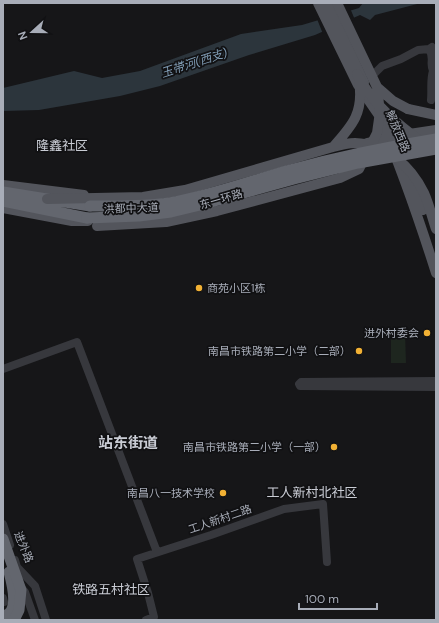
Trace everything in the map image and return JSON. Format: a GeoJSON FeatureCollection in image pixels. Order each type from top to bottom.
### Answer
{"type":"FeatureCollection","features":[{"type":"Feature","properties":{"kind":"highway","name":"东一环路"},"geometry":{"type":"LineString","coordinates":[[3,192],[90,206],[136,206],[168,203],[197,197],[291,170],[349,156],[436,139]]}},
{"type":"Feature","properties":{"kind":"highway","name":"东一环路"},"geometry":{"type":"LineString","coordinates":[[3,201],[87,218],[139,216],[171,212],[200,206],[294,179],[358,163],[436,150]]}},
{"type":"Feature","properties":{"kind":"highway"},"geometry":{"type":"LineString","coordinates":[[3,539],[21,590],[19,610],[14,620]]}},
{"type":"Feature","properties":{"kind":"highway"},"geometry":{"type":"LineString","coordinates":[[3,617],[10,613],[13,607],[13,587],[10,571]]}},
{"type":"Feature","properties":{"kind":"main road"},"geometry":{"type":"LineString","coordinates":[[333,3],[345,35],[358,85],[382,114]]}},
{"type":"Feature","properties":{"kind":"main road"},"geometry":{"type":"LineString","coordinates":[[3,211],[61,224],[97,226],[166,222],[217,211],[340,178],[358,168],[377,133],[380,112],[377,86],[337,3]]}},
{"type":"Feature","properties":{"kind":"main road"},"geometry":{"type":"LineString","coordinates":[[342,3],[345,35]]}},
{"type":"Feature","properties":{"kind":"main road"},"geometry":{"type":"LineString","coordinates":[[322,4],[375,73],[382,114]]}},
{"type":"Feature","properties":{"kind":"main road"},"geometry":{"type":"LineString","coordinates":[[322,4],[363,85],[378,105],[391,118],[424,143],[436,150]]}},
{"type":"Feature","properties":{"kind":"main road"},"geometry":{"type":"LineString","coordinates":[[333,147],[357,116],[361,95],[358,74]]}},
{"type":"Feature","properties":{"kind":"main road"},"geometry":{"type":"LineString","coordinates":[[377,86],[393,101],[408,109],[436,115]]}},
{"type":"Feature","properties":{"kind":"main road","name":"解放西路"},"geometry":{"type":"LineString","coordinates":[[382,114],[401,158],[436,251]]}},
{"type":"Feature","properties":{"kind":"main road"},"geometry":{"type":"LineString","coordinates":[[421,132],[436,124]]}},
{"type":"Feature","properties":{"kind":"main road","name":"洪都中大道"},"geometry":{"type":"LineString","coordinates":[[3,185],[130,201],[190,192],[268,168],[392,137],[436,130]]}},
{"type":"Feature","properties":{"kind":"main road"},"geometry":{"type":"LineString","coordinates":[[47,199],[143,197],[185,190],[333,147],[354,143],[368,145],[388,152],[409,169],[424,194],[436,229]]}},
{"type":"Feature","properties":{"kind":"main road","name":"洪都中大道"},"geometry":{"type":"LineString","coordinates":[[3,208],[72,221],[148,221],[164,219],[195,212],[327,174],[436,150]]}},
{"type":"Feature","properties":{"kind":"main road","name":"解放西路"},"geometry":{"type":"LineString","coordinates":[[401,158],[436,273]]}},
{"type":"Feature","properties":{"kind":"street"},"geometry":{"type":"LineString","coordinates":[[375,73],[382,66],[401,59],[418,50],[433,50],[431,66],[433,71],[431,77],[431,100]]}},
{"type":"Feature","properties":{"kind":"street"},"geometry":{"type":"LineString","coordinates":[[3,369],[77,342],[157,552]]}},
{"type":"Feature","properties":{"kind":"street"},"geometry":{"type":"LineString","coordinates":[[436,381],[301,382],[299,384],[300,386],[436,387]]}},
{"type":"Feature","properties":{"kind":"street","name":"工人新村二路"},"geometry":{"type":"LineString","coordinates":[[146,620],[154,617],[137,559],[284,509],[323,504],[327,562]]}},
{"type":"Feature","properties":{"kind":"street","name":"进外路"},"geometry":{"type":"LineString","coordinates":[[3,524],[10,571]]}},
{"type":"Feature","properties":{"kind":"street","name":"进外路"},"geometry":{"type":"LineString","coordinates":[[3,554],[10,571],[25,592],[35,620]]}},
{"type":"Feature","properties":{"kind":"street","name":"进外路"},"geometry":{"type":"LineString","coordinates":[[10,571],[35,586],[46,620]]}},
{"type":"Feature","properties":{"kind":"street"},"geometry":{"type":"LineString","coordinates":[[3,598],[3,602]]}},
{"type":"Feature","properties":{"kind":"shaded area"},"geometry":{"type":"Polygon","coordinates":[[[405,332],[406,363],[391,363],[391,333],[405,332]]]}},
{"type":"Feature","properties":{"kind":"water","name":"玉带河(西支)"},"geometry":{"type":"Polygon","coordinates":[[[363,3],[421,3],[375,15],[370,20],[360,15],[315,35],[249,55],[160,86],[120,96],[39,110],[3,111],[3,88],[74,71],[102,78],[140,71],[241,34],[302,25],[359,8],[363,3]]]}},
{"type":"Feature","properties":{"kind":"pier"},"geometry":{"type":"Polygon","coordinates":[[[350,8],[355,20],[323,34],[317,19],[350,8]]]}},
{"type":"Feature","properties":{"kind":"place","name":"商苑小区1栋"},"geometry":{"type":"Point","coordinates":[199,288]}},
{"type":"Feature","properties":{"kind":"place","name":"进外村委会"},"geometry":{"type":"Point","coordinates":[427,333]}},
{"type":"Feature","properties":{"kind":"place","name":"南昌市铁路第二小学（二部）"},"geometry":{"type":"Point","coordinates":[359,351]}},
{"type":"Feature","properties":{"kind":"place","name":"南昌市铁路第二小学（一部）"},"geometry":{"type":"Point","coordinates":[334,447]}},
{"type":"Feature","properties":{"kind":"place","name":"南昌八一技术学校"},"geometry":{"type":"Point","coordinates":[223,493]}},
{"type":"Feature","properties":{"kind":"district","name":"隆鑫社区"},"geometry":{"type":"Point","coordinates":[62,145]}},
{"type":"Feature","properties":{"kind":"district","name":"站东街道"},"geometry":{"type":"Point","coordinates":[128,443]}},
{"type":"Feature","properties":{"kind":"district","name":"工人新村北社区"},"geometry":{"type":"Point","coordinates":[312,492]}},
{"type":"Feature","properties":{"kind":"district","name":"铁路五村社区"},"geometry":{"type":"Point","coordinates":[111,589]}}]}
